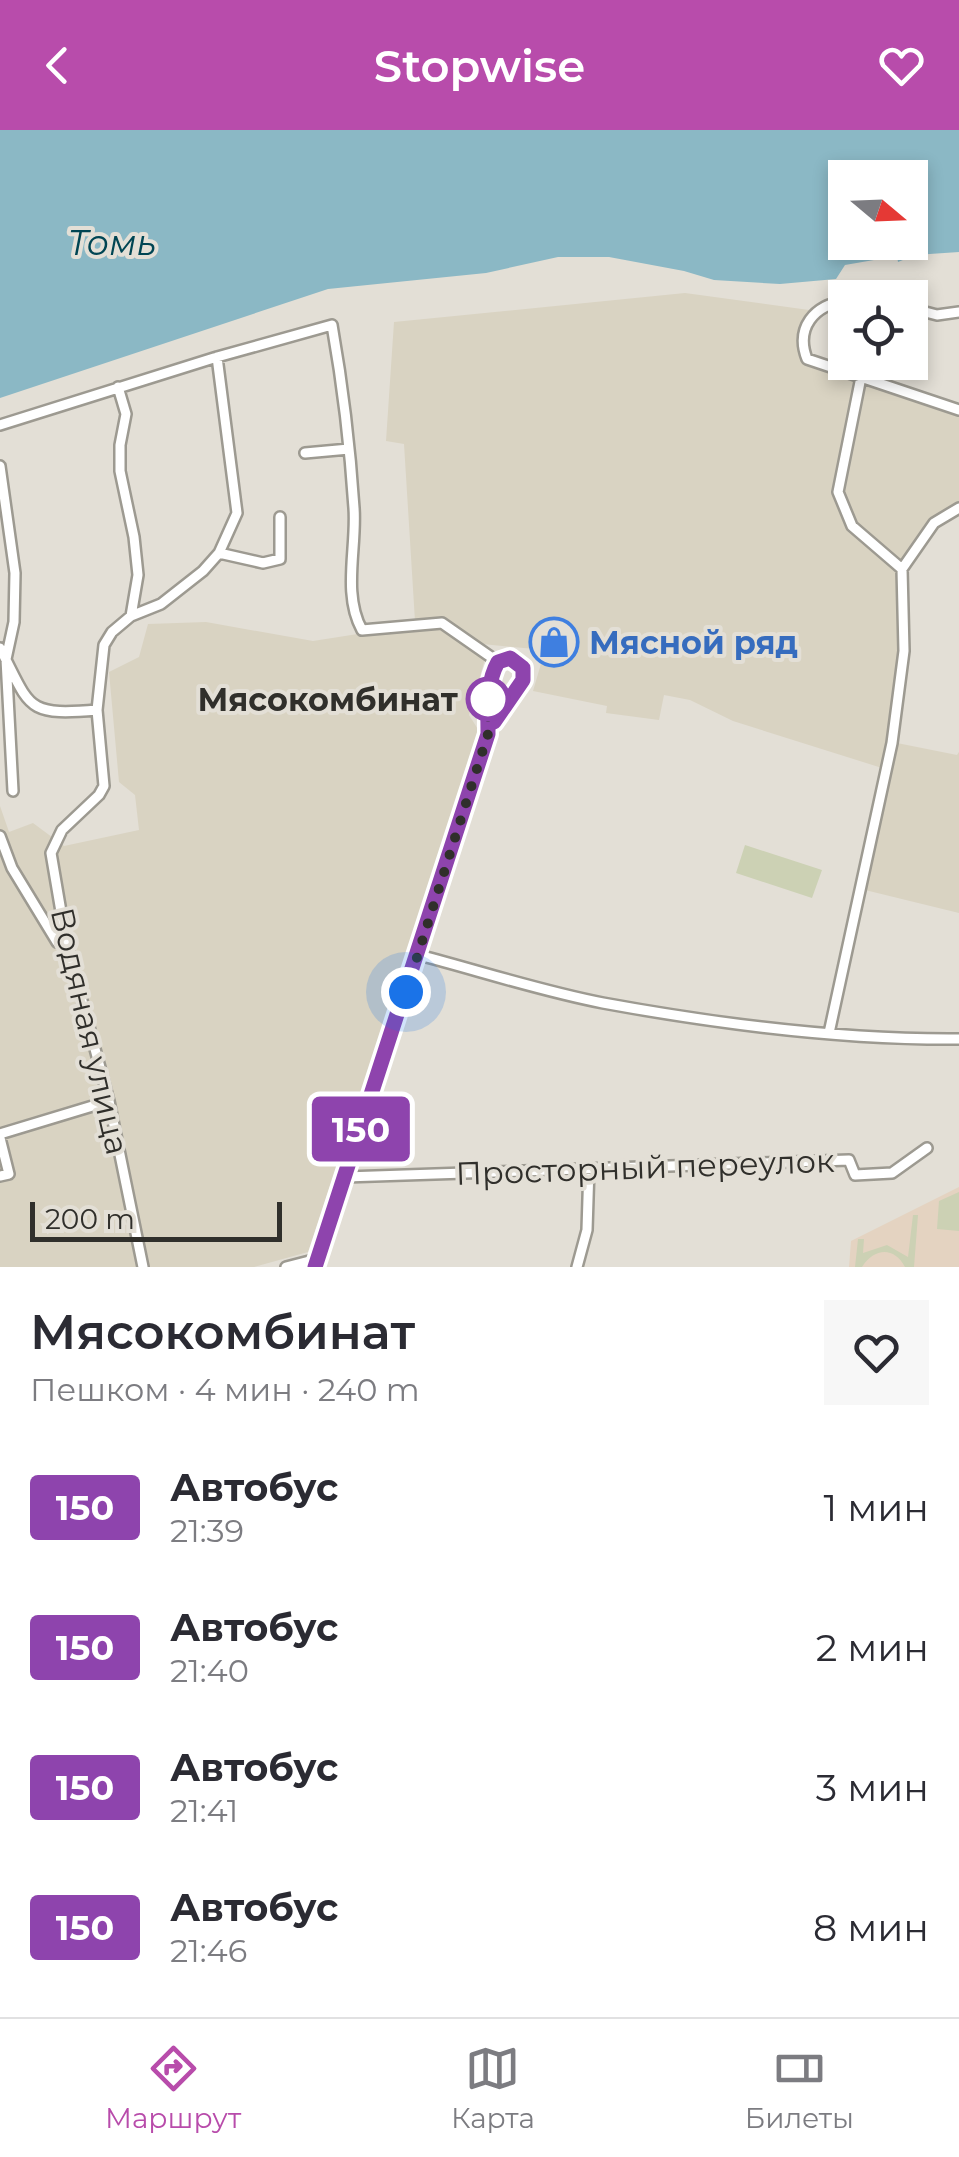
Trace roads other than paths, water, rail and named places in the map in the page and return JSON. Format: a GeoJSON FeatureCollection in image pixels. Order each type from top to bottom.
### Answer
{"type":"FeatureCollection","features":[{"type":"Feature","properties":{"kind":"street"},"geometry":{"type":"LineString","coordinates":[[828,305],[811,318],[802,346],[807,359],[828,366]]}},
{"type":"Feature","properties":{"kind":"street"},"geometry":{"type":"LineString","coordinates":[[928,312],[959,312]]}},
{"type":"Feature","properties":{"kind":"street"},"geometry":{"type":"LineString","coordinates":[[0,425],[332,326],[348,415],[355,515],[355,618],[362,630],[442,623],[498,662],[515,660],[524,674],[488,734],[316,1263],[286,1267]]}},
{"type":"Feature","properties":{"kind":"street"},"geometry":{"type":"LineString","coordinates":[[0,648],[22,691],[40,710],[55,714],[96,710],[104,645],[112,632],[131,616],[179,593],[219,553],[238,506],[218,357]]}},
{"type":"Feature","properties":{"kind":"street"},"geometry":{"type":"LineString","coordinates":[[859,380],[838,492],[852,526],[902,569]]}},
{"type":"Feature","properties":{"kind":"street"},"geometry":{"type":"LineString","coordinates":[[869,380],[959,410]]}},
{"type":"Feature","properties":{"kind":"street"},"geometry":{"type":"LineString","coordinates":[[118,387],[126,414],[120,471],[138,575],[131,616]]}},
{"type":"Feature","properties":{"kind":"street"},"geometry":{"type":"LineString","coordinates":[[305,453],[349,449]]}},
{"type":"Feature","properties":{"kind":"street"},"geometry":{"type":"LineString","coordinates":[[0,466],[15,572],[14,622],[6,659],[13,791]]}},
{"type":"Feature","properties":{"kind":"street"},"geometry":{"type":"LineString","coordinates":[[829,1033],[892,743],[904,651],[902,569],[934,523],[959,508]]}},
{"type":"Feature","properties":{"kind":"street"},"geometry":{"type":"LineString","coordinates":[[219,553],[263,563],[280,559],[280,517]]}},
{"type":"Feature","properties":{"kind":"street"},"geometry":{"type":"LineString","coordinates":[[488,734],[490,683],[498,662]]}},
{"type":"Feature","properties":{"kind":"street","name":"Водяная улица"},"geometry":{"type":"LineString","coordinates":[[96,710],[104,786],[62,830],[51,853],[66,941],[110,1101],[143,1267]]}},
{"type":"Feature","properties":{"kind":"street"},"geometry":{"type":"LineString","coordinates":[[0,836],[12,868],[57,942],[66,941]]}},
{"type":"Feature","properties":{"kind":"street"},"geometry":{"type":"LineString","coordinates":[[418,955],[600,1002],[886,1040],[959,1040]]}},
{"type":"Feature","properties":{"kind":"street"},"geometry":{"type":"LineString","coordinates":[[0,1176],[9,1174],[0,1136],[110,1101]]}},
{"type":"Feature","properties":{"kind":"street","name":"Просторный переулок"},"geometry":{"type":"LineString","coordinates":[[345,1177],[849,1160],[855,1175],[884,1174],[892,1173],[927,1148]]}},
{"type":"Feature","properties":{"kind":"street"},"geometry":{"type":"LineString","coordinates":[[577,1267],[587,1230],[588,1167]]}},
{"type":"Feature","properties":{"kind":"water","name":"Томь"},"geometry":{"type":"Polygon","coordinates":[[[0,130],[959,130],[959,252],[928,254],[928,160],[828,160],[828,260],[874,260],[845,265],[836,279],[780,284],[714,280],[609,257],[558,257],[486,273],[328,289],[0,398],[0,130]]]}},
{"type":"Feature","properties":{"kind":"place","name":"Мясной ряд"},"geometry":{"type":"Point","coordinates":[554,642]}},
{"type":"Feature","properties":{"kind":"place","name":"Мясокомбинат"},"geometry":{"type":"Point","coordinates":[488,699]}}]}
